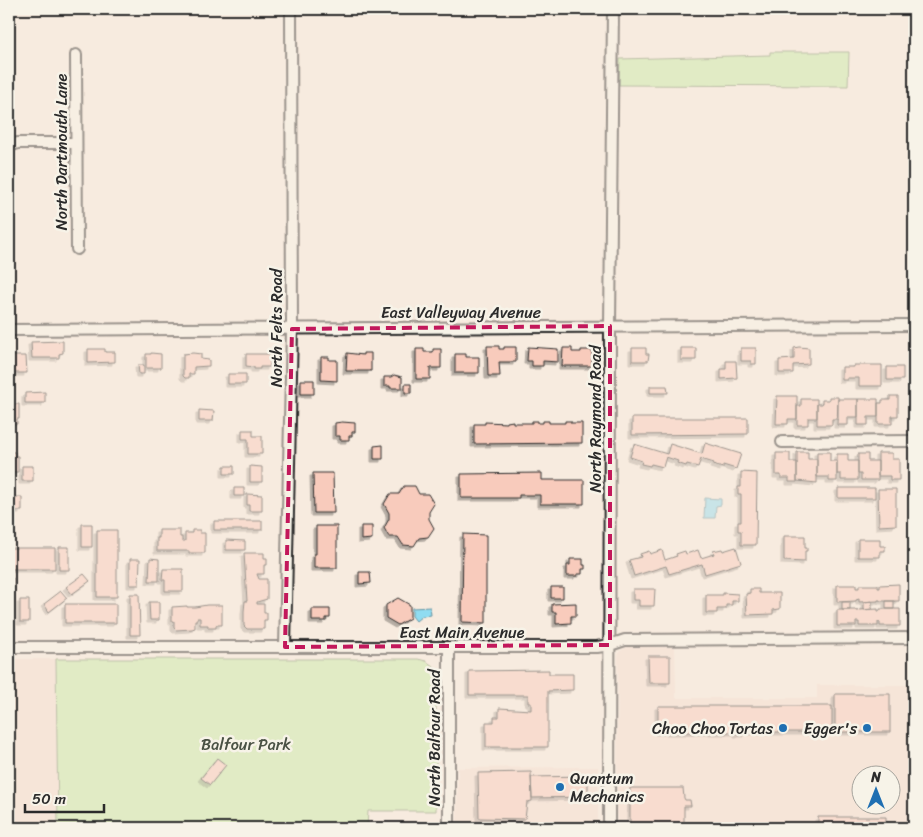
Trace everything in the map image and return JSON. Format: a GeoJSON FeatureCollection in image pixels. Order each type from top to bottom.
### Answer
{"type":"FeatureCollection","features":[{"type":"Feature","properties":{"kind":"street","name":"North Felts Road"},"geometry":{"type":"LineString","coordinates":[[286,647],[292,329],[291,9]]}},
{"type":"Feature","properties":{"kind":"street","name":"North Raymond Road"},"geometry":{"type":"LineString","coordinates":[[609,828],[613,9]]}},
{"type":"Feature","properties":{"kind":"street","name":"North Dartmouth Lane"},"geometry":{"type":"LineString","coordinates":[[76,55],[76,249]]}},
{"type":"Feature","properties":{"kind":"street"},"geometry":{"type":"LineString","coordinates":[[9,146],[18,143],[76,143]]}},
{"type":"Feature","properties":{"kind":"street","name":"East Valleyway Avenue"},"geometry":{"type":"LineString","coordinates":[[9,330],[914,325]]}},
{"type":"Feature","properties":{"kind":"street"},"geometry":{"type":"LineString","coordinates":[[782,442],[914,441]]}},
{"type":"Feature","properties":{"kind":"street","name":"East Main Avenue"},"geometry":{"type":"LineString","coordinates":[[9,647],[450,647],[610,645],[625,640],[914,638]]}},
{"type":"Feature","properties":{"kind":"street","name":"North Balfour Road"},"geometry":{"type":"LineString","coordinates":[[449,828],[450,647]]}},
{"type":"Feature","properties":{"kind":"highlighted area"},"geometry":{"type":"Polygon","coordinates":[[[610,326],[610,645],[285,647],[292,329],[610,326]]]}},
{"type":"Feature","properties":{"kind":"shaded area"},"geometry":{"type":"Polygon","coordinates":[[[627,647],[675,647],[676,698],[817,698],[817,685],[914,685],[914,747],[907,794],[907,828],[617,828],[619,652],[627,647]]]}},
{"type":"Feature","properties":{"kind":"shaded area"},"geometry":{"type":"Polygon","coordinates":[[[9,659],[56,659],[58,826],[95,823],[130,828],[9,828],[9,659]]]}},
{"type":"Feature","properties":{"kind":"shaded area"},"geometry":{"type":"Polygon","coordinates":[[[598,767],[598,828],[457,828],[458,768],[598,767]]]}},
{"type":"Feature","properties":{"kind":"green space"},"geometry":{"type":"Polygon","coordinates":[[[770,52],[849,52],[848,86],[619,85],[620,59],[770,55],[770,52]]]}},
{"type":"Feature","properties":{"kind":"green space","name":"Balfour Park"},"geometry":{"type":"Polygon","coordinates":[[[56,659],[418,659],[426,661],[433,666],[436,679],[436,811],[368,811],[367,828],[130,828],[95,823],[58,826],[56,659]]]}},
{"type":"Feature","properties":{"kind":"water"},"geometry":{"type":"Polygon","coordinates":[[[705,498],[721,499],[721,505],[716,506],[715,518],[704,518],[705,498]]]}},
{"type":"Feature","properties":{"kind":"water"},"geometry":{"type":"Polygon","coordinates":[[[430,607],[431,615],[422,616],[416,621],[412,616],[412,608],[430,607]]]}},
{"type":"Feature","properties":{"kind":"building"},"geometry":{"type":"Polygon","coordinates":[[[63,341],[63,353],[59,354],[59,358],[32,358],[31,342],[63,341]]]}},
{"type":"Feature","properties":{"kind":"building"},"geometry":{"type":"Polygon","coordinates":[[[487,346],[499,346],[499,349],[516,347],[516,362],[499,362],[500,376],[488,376],[487,346]]]}},
{"type":"Feature","properties":{"kind":"building"},"geometry":{"type":"Polygon","coordinates":[[[528,347],[558,349],[558,362],[543,361],[543,366],[532,366],[532,361],[527,361],[528,347]]]}},
{"type":"Feature","properties":{"kind":"building"},"geometry":{"type":"Polygon","coordinates":[[[563,348],[572,348],[572,352],[592,350],[592,366],[562,366],[563,348]]]}},
{"type":"Feature","properties":{"kind":"building"},"geometry":{"type":"Polygon","coordinates":[[[632,348],[646,348],[646,354],[649,354],[648,361],[632,361],[632,348]]]}},
{"type":"Feature","properties":{"kind":"building"},"geometry":{"type":"Polygon","coordinates":[[[681,348],[696,348],[696,360],[681,360],[681,348]]]}},
{"type":"Feature","properties":{"kind":"building"},"geometry":{"type":"Polygon","coordinates":[[[741,348],[756,348],[756,364],[751,364],[751,361],[741,361],[741,348]]]}},
{"type":"Feature","properties":{"kind":"building"},"geometry":{"type":"Polygon","coordinates":[[[794,348],[809,348],[809,364],[793,365],[793,373],[779,373],[779,360],[794,359],[794,348]]]}},
{"type":"Feature","properties":{"kind":"building"},"geometry":{"type":"Polygon","coordinates":[[[88,349],[105,349],[105,352],[115,352],[115,362],[88,363],[88,349]]]}},
{"type":"Feature","properties":{"kind":"building"},"geometry":{"type":"Polygon","coordinates":[[[416,349],[424,349],[424,352],[433,352],[433,349],[441,349],[441,368],[430,368],[430,379],[416,379],[416,349]]]}},
{"type":"Feature","properties":{"kind":"building"},"geometry":{"type":"Polygon","coordinates":[[[347,353],[363,355],[363,353],[371,353],[371,371],[346,371],[347,353]]]}},
{"type":"Feature","properties":{"kind":"building"},"geometry":{"type":"Polygon","coordinates":[[[146,354],[161,354],[161,368],[146,368],[146,354]]]}},
{"type":"Feature","properties":{"kind":"building"},"geometry":{"type":"Polygon","coordinates":[[[183,354],[201,354],[201,359],[209,360],[209,366],[194,367],[194,374],[189,374],[189,378],[185,378],[183,376],[183,354]]]}},
{"type":"Feature","properties":{"kind":"building"},"geometry":{"type":"Polygon","coordinates":[[[246,354],[270,354],[270,367],[254,369],[254,367],[246,366],[246,354]]]}},
{"type":"Feature","properties":{"kind":"building"},"geometry":{"type":"Polygon","coordinates":[[[455,354],[466,354],[466,357],[479,357],[479,373],[455,373],[455,354]]]}},
{"type":"Feature","properties":{"kind":"building"},"geometry":{"type":"Polygon","coordinates":[[[9,356],[26,356],[27,373],[9,373],[9,356]]]}},
{"type":"Feature","properties":{"kind":"building"},"geometry":{"type":"Polygon","coordinates":[[[321,357],[337,360],[337,381],[321,380],[321,357]]]}},
{"type":"Feature","properties":{"kind":"building"},"geometry":{"type":"Polygon","coordinates":[[[726,361],[736,361],[737,378],[721,379],[721,369],[726,369],[726,361]]]}},
{"type":"Feature","properties":{"kind":"building"},"geometry":{"type":"Polygon","coordinates":[[[138,365],[144,365],[144,374],[139,374],[138,365]]]}},
{"type":"Feature","properties":{"kind":"building"},"geometry":{"type":"Polygon","coordinates":[[[854,365],[882,365],[882,386],[859,386],[859,378],[842,380],[842,367],[854,367],[854,365]]]}},
{"type":"Feature","properties":{"kind":"building"},"geometry":{"type":"Polygon","coordinates":[[[887,367],[903,367],[903,380],[887,380],[887,367]]]}},
{"type":"Feature","properties":{"kind":"building"},"geometry":{"type":"Polygon","coordinates":[[[228,374],[246,374],[246,384],[228,384],[228,374]]]}},
{"type":"Feature","properties":{"kind":"building"},"geometry":{"type":"Polygon","coordinates":[[[394,375],[402,377],[402,388],[384,386],[384,377],[394,375]]]}},
{"type":"Feature","properties":{"kind":"building"},"geometry":{"type":"Polygon","coordinates":[[[301,380],[314,380],[314,394],[301,394],[301,380]]]}},
{"type":"Feature","properties":{"kind":"building"},"geometry":{"type":"Polygon","coordinates":[[[405,384],[411,384],[411,393],[405,393],[405,384]]]}},
{"type":"Feature","properties":{"kind":"building"},"geometry":{"type":"Polygon","coordinates":[[[650,386],[667,386],[668,393],[650,393],[650,386]]]}},
{"type":"Feature","properties":{"kind":"building"},"geometry":{"type":"Polygon","coordinates":[[[45,392],[45,403],[25,403],[25,393],[45,392]]]}},
{"type":"Feature","properties":{"kind":"building"},"geometry":{"type":"Polygon","coordinates":[[[777,396],[797,396],[797,419],[788,419],[788,424],[776,424],[777,396]]]}},
{"type":"Feature","properties":{"kind":"building"},"geometry":{"type":"Polygon","coordinates":[[[890,396],[898,396],[898,416],[892,416],[892,424],[878,424],[878,403],[882,403],[882,400],[890,400],[890,396]]]}},
{"type":"Feature","properties":{"kind":"building"},"geometry":{"type":"Polygon","coordinates":[[[829,397],[838,397],[838,419],[832,419],[832,425],[817,425],[817,404],[822,404],[822,400],[829,400],[829,397]]]}},
{"type":"Feature","properties":{"kind":"building"},"geometry":{"type":"Polygon","coordinates":[[[801,399],[817,399],[817,418],[808,418],[808,425],[797,425],[797,406],[801,406],[801,399]]]}},
{"type":"Feature","properties":{"kind":"building"},"geometry":{"type":"Polygon","coordinates":[[[838,399],[858,399],[858,417],[848,417],[848,425],[837,425],[838,399]]]}},
{"type":"Feature","properties":{"kind":"building"},"geometry":{"type":"Polygon","coordinates":[[[858,399],[878,399],[878,417],[868,417],[868,425],[858,425],[858,399]]]}},
{"type":"Feature","properties":{"kind":"building"},"geometry":{"type":"Polygon","coordinates":[[[9,404],[19,404],[17,424],[9,424],[9,404]]]}},
{"type":"Feature","properties":{"kind":"building"},"geometry":{"type":"Polygon","coordinates":[[[199,410],[214,411],[213,421],[199,421],[199,410]]]}},
{"type":"Feature","properties":{"kind":"building"},"geometry":{"type":"Polygon","coordinates":[[[632,418],[748,418],[748,434],[632,435],[632,418]]]}},
{"type":"Feature","properties":{"kind":"building"},"geometry":{"type":"Polygon","coordinates":[[[513,421],[513,423],[532,423],[532,421],[538,421],[538,423],[543,423],[543,421],[549,421],[549,423],[565,423],[565,421],[571,421],[571,423],[582,423],[582,443],[474,444],[474,424],[485,424],[485,422],[507,423],[513,421]]]}},
{"type":"Feature","properties":{"kind":"building"},"geometry":{"type":"Polygon","coordinates":[[[335,423],[355,423],[355,432],[352,432],[352,436],[349,436],[349,440],[340,440],[340,436],[335,436],[335,423]]]}},
{"type":"Feature","properties":{"kind":"building"},"geometry":{"type":"Polygon","coordinates":[[[242,430],[253,430],[253,436],[262,436],[262,454],[248,454],[248,439],[242,439],[242,430]]]}},
{"type":"Feature","properties":{"kind":"building"},"geometry":{"type":"Polygon","coordinates":[[[705,443],[741,454],[736,469],[723,465],[723,468],[701,459],[698,467],[687,464],[686,466],[666,457],[663,467],[651,464],[650,466],[641,464],[642,461],[630,457],[634,444],[667,454],[670,444],[702,454],[705,443]]]}},
{"type":"Feature","properties":{"kind":"building"},"geometry":{"type":"Polygon","coordinates":[[[383,445],[383,459],[374,459],[374,446],[383,445]]]}},
{"type":"Feature","properties":{"kind":"building"},"geometry":{"type":"Polygon","coordinates":[[[9,452],[15,452],[15,456],[18,456],[18,472],[9,472],[9,452]]]}},
{"type":"Feature","properties":{"kind":"building"},"geometry":{"type":"Polygon","coordinates":[[[797,452],[808,452],[808,459],[817,459],[817,483],[797,481],[797,452]]]}},
{"type":"Feature","properties":{"kind":"building"},"geometry":{"type":"Polygon","coordinates":[[[817,452],[830,452],[830,461],[837,461],[837,481],[829,481],[829,477],[817,477],[817,452]]]}},
{"type":"Feature","properties":{"kind":"building"},"geometry":{"type":"Polygon","coordinates":[[[776,453],[790,453],[790,462],[797,462],[797,482],[789,482],[789,478],[781,478],[781,475],[776,475],[776,453]]]}},
{"type":"Feature","properties":{"kind":"building"},"geometry":{"type":"Polygon","coordinates":[[[878,453],[892,453],[892,459],[899,459],[899,480],[890,480],[890,476],[878,476],[878,453]]]}},
{"type":"Feature","properties":{"kind":"building"},"geometry":{"type":"Polygon","coordinates":[[[837,454],[848,454],[848,461],[858,461],[858,480],[841,480],[841,474],[837,474],[837,454]]]}},
{"type":"Feature","properties":{"kind":"building"},"geometry":{"type":"Polygon","coordinates":[[[858,454],[868,454],[868,461],[878,461],[878,480],[861,480],[861,474],[858,474],[858,454]]]}},
{"type":"Feature","properties":{"kind":"building"},"geometry":{"type":"Polygon","coordinates":[[[22,466],[33,466],[33,481],[22,481],[22,466]]]}},
{"type":"Feature","properties":{"kind":"building"},"geometry":{"type":"Polygon","coordinates":[[[224,466],[234,466],[234,474],[224,474],[224,466]]]}},
{"type":"Feature","properties":{"kind":"building"},"geometry":{"type":"Polygon","coordinates":[[[250,466],[262,467],[262,482],[250,482],[250,466]]]}},
{"type":"Feature","properties":{"kind":"building"},"geometry":{"type":"Polygon","coordinates":[[[741,472],[757,473],[756,545],[741,545],[741,531],[738,531],[738,522],[741,522],[741,494],[738,494],[738,487],[741,487],[741,472]]]}},
{"type":"Feature","properties":{"kind":"building"},"geometry":{"type":"Polygon","coordinates":[[[313,473],[333,473],[334,513],[314,513],[313,473]]]}},
{"type":"Feature","properties":{"kind":"building"},"geometry":{"type":"Polygon","coordinates":[[[542,473],[542,480],[584,480],[584,504],[540,504],[540,495],[519,495],[519,498],[461,498],[461,474],[542,473]]]}},
{"type":"Feature","properties":{"kind":"building"},"geometry":{"type":"Polygon","coordinates":[[[404,486],[415,486],[419,494],[428,494],[434,504],[429,512],[429,519],[434,528],[428,537],[419,538],[414,546],[403,545],[398,537],[389,537],[384,528],[389,519],[389,513],[384,504],[390,494],[399,494],[404,486]]]}},
{"type":"Feature","properties":{"kind":"building"},"geometry":{"type":"Polygon","coordinates":[[[234,488],[244,488],[244,496],[234,496],[234,488]]]}},
{"type":"Feature","properties":{"kind":"building"},"geometry":{"type":"Polygon","coordinates":[[[838,488],[875,488],[875,498],[838,498],[838,488]]]}},
{"type":"Feature","properties":{"kind":"building"},"geometry":{"type":"Polygon","coordinates":[[[878,489],[896,489],[896,525],[879,526],[878,489]]]}},
{"type":"Feature","properties":{"kind":"building"},"geometry":{"type":"Polygon","coordinates":[[[247,494],[262,495],[262,511],[249,511],[247,494]]]}},
{"type":"Feature","properties":{"kind":"building"},"geometry":{"type":"Polygon","coordinates":[[[9,497],[22,497],[22,511],[14,511],[14,516],[9,516],[9,497]]]}},
{"type":"Feature","properties":{"kind":"building"},"geometry":{"type":"Polygon","coordinates":[[[214,521],[262,521],[262,530],[214,530],[214,521]]]}},
{"type":"Feature","properties":{"kind":"building"},"geometry":{"type":"Polygon","coordinates":[[[82,524],[92,524],[92,547],[82,547],[82,524]]]}},
{"type":"Feature","properties":{"kind":"building"},"geometry":{"type":"Polygon","coordinates":[[[316,526],[337,526],[337,568],[314,568],[316,526]]]}},
{"type":"Feature","properties":{"kind":"building"},"geometry":{"type":"Polygon","coordinates":[[[361,526],[372,526],[372,539],[361,540],[361,526]]]}},
{"type":"Feature","properties":{"kind":"building"},"geometry":{"type":"Polygon","coordinates":[[[97,530],[117,530],[117,597],[97,597],[97,530]]]}},
{"type":"Feature","properties":{"kind":"building"},"geometry":{"type":"Polygon","coordinates":[[[159,530],[180,530],[180,537],[182,537],[182,541],[185,541],[185,533],[192,533],[192,530],[200,530],[200,533],[205,533],[205,553],[157,551],[159,530]]]}},
{"type":"Feature","properties":{"kind":"building"},"geometry":{"type":"Polygon","coordinates":[[[463,534],[486,535],[486,623],[462,622],[463,534]]]}},
{"type":"Feature","properties":{"kind":"building"},"geometry":{"type":"Polygon","coordinates":[[[784,536],[805,536],[805,548],[807,548],[807,551],[805,551],[805,562],[784,561],[784,536]]]}},
{"type":"Feature","properties":{"kind":"building"},"geometry":{"type":"Polygon","coordinates":[[[858,539],[880,539],[880,546],[885,546],[885,551],[880,551],[880,557],[858,557],[858,539]]]}},
{"type":"Feature","properties":{"kind":"building"},"geometry":{"type":"Polygon","coordinates":[[[226,540],[245,541],[245,550],[226,550],[226,540]]]}},
{"type":"Feature","properties":{"kind":"building"},"geometry":{"type":"Polygon","coordinates":[[[59,547],[69,547],[69,570],[59,570],[59,547]]]}},
{"type":"Feature","properties":{"kind":"building"},"geometry":{"type":"Polygon","coordinates":[[[736,547],[741,563],[705,574],[702,564],[669,574],[666,566],[634,576],[629,560],[641,557],[640,554],[649,551],[650,554],[662,550],[665,560],[685,551],[686,554],[698,550],[701,558],[714,554],[713,551],[722,549],[723,551],[736,547]]]}},
{"type":"Feature","properties":{"kind":"building"},"geometry":{"type":"Polygon","coordinates":[[[9,548],[55,548],[55,569],[9,569],[9,548]]]}},
{"type":"Feature","properties":{"kind":"building"},"geometry":{"type":"Polygon","coordinates":[[[244,553],[264,553],[264,558],[267,558],[267,565],[264,565],[264,574],[257,574],[259,579],[267,579],[267,599],[257,602],[257,604],[264,604],[264,613],[267,613],[267,620],[264,620],[264,629],[247,629],[244,626],[245,601],[247,601],[244,553]]]}},
{"type":"Feature","properties":{"kind":"building"},"geometry":{"type":"Polygon","coordinates":[[[150,558],[159,559],[159,581],[149,581],[150,558]]]}},
{"type":"Feature","properties":{"kind":"building"},"geometry":{"type":"Polygon","coordinates":[[[130,559],[140,559],[139,585],[130,585],[130,559]]]}},
{"type":"Feature","properties":{"kind":"building"},"geometry":{"type":"Polygon","coordinates":[[[570,559],[583,559],[585,569],[582,569],[582,574],[567,576],[567,565],[570,565],[570,559]]]}},
{"type":"Feature","properties":{"kind":"building"},"geometry":{"type":"Polygon","coordinates":[[[163,569],[183,569],[183,591],[165,591],[165,580],[162,580],[163,569]]]}},
{"type":"Feature","properties":{"kind":"building"},"geometry":{"type":"Polygon","coordinates":[[[359,572],[370,572],[371,583],[359,584],[359,572]]]}},
{"type":"Feature","properties":{"kind":"building"},"geometry":{"type":"Polygon","coordinates":[[[84,574],[90,581],[72,594],[66,587],[84,574]]]}},
{"type":"Feature","properties":{"kind":"building"},"geometry":{"type":"Polygon","coordinates":[[[9,578],[13,578],[13,596],[9,596],[9,578]]]}},
{"type":"Feature","properties":{"kind":"building"},"geometry":{"type":"Polygon","coordinates":[[[899,584],[899,601],[878,600],[859,602],[859,599],[856,601],[837,602],[837,585],[856,585],[856,588],[859,588],[859,585],[878,585],[878,588],[880,588],[880,585],[899,584]]]}},
{"type":"Feature","properties":{"kind":"building"},"geometry":{"type":"Polygon","coordinates":[[[551,587],[563,587],[563,598],[551,598],[551,587]]]}},
{"type":"Feature","properties":{"kind":"building"},"geometry":{"type":"Polygon","coordinates":[[[633,589],[655,589],[654,606],[639,606],[639,600],[633,600],[633,589]]]}},
{"type":"Feature","properties":{"kind":"building"},"geometry":{"type":"Polygon","coordinates":[[[750,589],[759,589],[759,593],[780,593],[780,609],[773,610],[773,614],[747,615],[746,594],[750,593],[750,589]]]}},
{"type":"Feature","properties":{"kind":"building"},"geometry":{"type":"Polygon","coordinates":[[[61,591],[67,598],[49,612],[44,604],[61,591]]]}},
{"type":"Feature","properties":{"kind":"building"},"geometry":{"type":"Polygon","coordinates":[[[723,593],[738,594],[738,601],[732,601],[732,605],[726,605],[726,609],[717,609],[717,613],[706,613],[706,595],[723,595],[723,593]]]}},
{"type":"Feature","properties":{"kind":"building"},"geometry":{"type":"Polygon","coordinates":[[[130,594],[139,594],[140,635],[130,635],[130,594]]]}},
{"type":"Feature","properties":{"kind":"building"},"geometry":{"type":"Polygon","coordinates":[[[398,598],[410,605],[410,618],[398,625],[386,618],[386,605],[398,598]]]}},
{"type":"Feature","properties":{"kind":"building"},"geometry":{"type":"Polygon","coordinates":[[[20,600],[29,600],[29,622],[20,622],[20,600]]]}},
{"type":"Feature","properties":{"kind":"building"},"geometry":{"type":"Polygon","coordinates":[[[872,601],[872,609],[864,610],[864,602],[872,601]]]}},
{"type":"Feature","properties":{"kind":"building"},"geometry":{"type":"Polygon","coordinates":[[[886,601],[894,601],[894,609],[886,609],[886,601]]]}},
{"type":"Feature","properties":{"kind":"building"},"geometry":{"type":"Polygon","coordinates":[[[149,602],[159,602],[159,620],[150,620],[149,602]]]}},
{"type":"Feature","properties":{"kind":"building"},"geometry":{"type":"Polygon","coordinates":[[[842,602],[850,602],[850,610],[842,610],[842,602]]]}},
{"type":"Feature","properties":{"kind":"building"},"geometry":{"type":"Polygon","coordinates":[[[576,603],[576,616],[571,616],[571,623],[556,624],[556,612],[552,612],[552,604],[576,603]]]}},
{"type":"Feature","properties":{"kind":"building"},"geometry":{"type":"Polygon","coordinates":[[[65,604],[116,604],[116,623],[65,623],[65,604]]]}},
{"type":"Feature","properties":{"kind":"building"},"geometry":{"type":"Polygon","coordinates":[[[222,605],[222,625],[216,625],[216,628],[208,628],[208,625],[200,625],[200,618],[197,618],[195,620],[195,628],[176,630],[174,628],[172,607],[222,605]]]}},
{"type":"Feature","properties":{"kind":"building"},"geometry":{"type":"Polygon","coordinates":[[[312,609],[330,609],[330,618],[326,618],[326,621],[312,621],[312,609]]]}},
{"type":"Feature","properties":{"kind":"building"},"geometry":{"type":"Polygon","coordinates":[[[878,609],[880,611],[880,609],[900,609],[900,626],[880,626],[880,622],[878,622],[878,626],[859,626],[859,622],[856,622],[856,626],[837,626],[837,610],[859,611],[878,609]]]}},
{"type":"Feature","properties":{"kind":"building"},"geometry":{"type":"Polygon","coordinates":[[[648,656],[670,656],[670,683],[649,683],[648,656]]]}},
{"type":"Feature","properties":{"kind":"building"},"geometry":{"type":"Polygon","coordinates":[[[549,670],[549,674],[573,674],[573,690],[548,691],[548,747],[486,747],[486,722],[494,722],[494,717],[499,717],[499,708],[531,710],[531,703],[528,703],[528,695],[469,695],[469,671],[549,670]]]}},
{"type":"Feature","properties":{"kind":"building"},"geometry":{"type":"Polygon","coordinates":[[[835,694],[890,694],[890,732],[835,732],[835,694]]]}},
{"type":"Feature","properties":{"kind":"building"},"geometry":{"type":"Polygon","coordinates":[[[658,706],[832,706],[832,732],[746,732],[746,734],[737,734],[737,732],[658,732],[658,706]]]}},
{"type":"Feature","properties":{"kind":"building"},"geometry":{"type":"Polygon","coordinates":[[[217,758],[226,765],[210,785],[201,778],[217,758]]]}},
{"type":"Feature","properties":{"kind":"building"},"geometry":{"type":"Polygon","coordinates":[[[531,772],[532,801],[527,802],[525,819],[479,818],[478,773],[531,772]]]}},
{"type":"Feature","properties":{"kind":"building","name":"Quantum Mechanics"},"geometry":{"type":"Polygon","coordinates":[[[588,776],[588,797],[532,798],[531,777],[588,776]]]}},
{"type":"Feature","properties":{"kind":"building"},"geometry":{"type":"Polygon","coordinates":[[[630,788],[683,788],[684,798],[685,800],[690,800],[691,806],[684,806],[684,828],[630,828],[630,788]]]}},
{"type":"Feature","properties":{"kind":"building"},"geometry":{"type":"Polygon","coordinates":[[[818,817],[886,817],[886,828],[818,828],[818,817]]]}},
{"type":"Feature","properties":{"kind":"place","name":"Choo Choo Tortas"},"geometry":{"type":"Point","coordinates":[783,728]}},
{"type":"Feature","properties":{"kind":"place","name":"Egger's"},"geometry":{"type":"Point","coordinates":[867,728]}},
{"type":"Feature","properties":{"kind":"place","name":"Quantum Mechanics"},"geometry":{"type":"Point","coordinates":[560,787]}}]}
